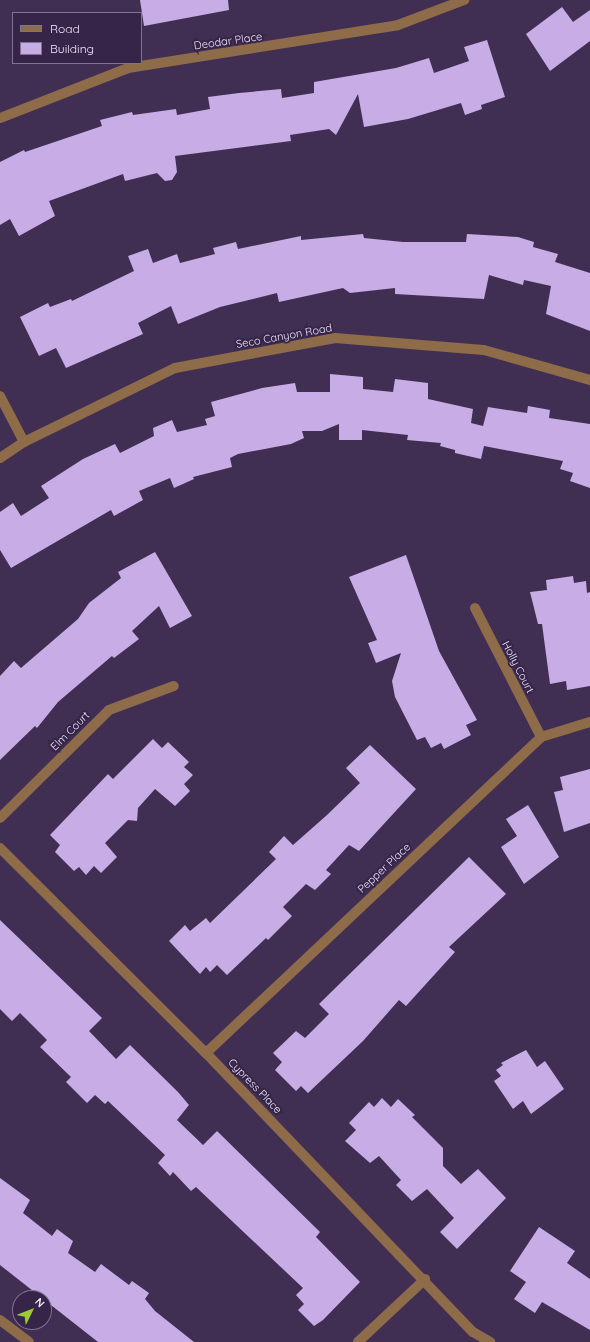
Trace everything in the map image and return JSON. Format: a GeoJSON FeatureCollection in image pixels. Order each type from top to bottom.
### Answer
{"type":"FeatureCollection","features":[{"type":"Feature","properties":{"kind":"street","name":"Deodar Place"},"geometry":{"type":"LineString","coordinates":[[0,118],[128,68],[398,25],[464,0]]}},
{"type":"Feature","properties":{"kind":"street","name":"Seco Canyon Road"},"geometry":{"type":"LineString","coordinates":[[0,458],[24,442],[175,368],[335,338],[484,350],[590,380]]}},
{"type":"Feature","properties":{"kind":"street"},"geometry":{"type":"LineString","coordinates":[[0,396],[24,442]]}},
{"type":"Feature","properties":{"kind":"street","name":"Holly Court"},"geometry":{"type":"LineString","coordinates":[[475,608],[541,737]]}},
{"type":"Feature","properties":{"kind":"street","name":"Elm Court"},"geometry":{"type":"LineString","coordinates":[[0,818],[109,710],[174,686]]}},
{"type":"Feature","properties":{"kind":"street","name":"Pepper Place"},"geometry":{"type":"LineString","coordinates":[[206,1053],[541,737],[590,722]]}},
{"type":"Feature","properties":{"kind":"street","name":"Cypress Place"},"geometry":{"type":"LineString","coordinates":[[0,848],[206,1053],[425,1279],[473,1332],[490,1342]]}},
{"type":"Feature","properties":{"kind":"street"},"geometry":{"type":"LineString","coordinates":[[358,1342],[425,1279]]}},
{"type":"Feature","properties":{"kind":"street"},"geometry":{"type":"LineString","coordinates":[[0,1320],[29,1342]]}},
{"type":"Feature","properties":{"kind":"building"},"geometry":{"type":"Polygon","coordinates":[[[140,0],[228,0],[229,10],[144,26],[140,0]]]}},
{"type":"Feature","properties":{"kind":"building"},"geometry":{"type":"Polygon","coordinates":[[[562,7],[573,22],[590,10],[590,41],[550,71],[526,34],[562,7]]]}},
{"type":"Feature","properties":{"kind":"building"},"geometry":{"type":"Polygon","coordinates":[[[487,40],[505,97],[481,105],[482,109],[465,115],[461,103],[408,119],[364,127],[358,94],[336,135],[329,129],[290,135],[291,141],[175,156],[177,172],[172,180],[165,181],[157,173],[125,181],[123,174],[49,201],[55,216],[19,236],[10,219],[0,225],[0,162],[24,150],[25,152],[102,126],[100,120],[132,112],[133,115],[176,109],[177,115],[210,109],[208,97],[239,93],[281,89],[282,98],[314,93],[314,82],[396,68],[429,58],[434,73],[469,61],[464,47],[487,40]]]}},
{"type":"Feature","properties":{"kind":"building"},"geometry":{"type":"Polygon","coordinates":[[[363,234],[364,238],[403,242],[466,242],[467,234],[518,237],[534,242],[533,247],[558,254],[555,262],[590,273],[590,331],[546,314],[551,286],[524,280],[523,285],[489,275],[484,299],[395,294],[395,288],[350,293],[343,288],[279,302],[277,293],[220,307],[178,324],[171,306],[138,323],[143,334],[66,368],[56,348],[39,356],[20,317],[48,303],[50,307],[71,299],[72,301],[134,271],[128,256],[148,249],[153,263],[177,254],[180,263],[215,254],[213,248],[236,242],[238,249],[301,236],[301,240],[363,234]]]}},
{"type":"Feature","properties":{"kind":"building"},"geometry":{"type":"Polygon","coordinates":[[[330,374],[363,377],[363,389],[393,392],[395,379],[428,383],[428,399],[473,409],[471,423],[483,426],[488,407],[527,413],[528,406],[550,410],[549,418],[590,424],[590,488],[570,481],[573,473],[560,469],[563,461],[484,446],[481,459],[455,453],[455,450],[440,446],[441,443],[407,440],[408,435],[362,430],[362,440],[339,440],[339,424],[322,431],[302,431],[304,438],[291,444],[238,454],[230,458],[232,467],[193,477],[194,479],[174,488],[170,478],[139,491],[143,500],[114,516],[111,510],[11,568],[0,550],[0,512],[13,503],[21,516],[49,498],[41,486],[83,459],[115,444],[120,453],[154,436],[153,428],[172,420],[177,432],[207,425],[205,419],[215,416],[211,402],[262,388],[295,383],[297,392],[330,392],[330,374]]]}},
{"type":"Feature","properties":{"kind":"building"},"geometry":{"type":"Polygon","coordinates":[[[155,552],[192,616],[170,628],[159,606],[132,631],[139,639],[114,658],[112,656],[58,702],[37,728],[35,726],[0,760],[0,676],[14,661],[21,668],[78,619],[89,603],[121,578],[118,572],[155,552]]]}},
{"type":"Feature","properties":{"kind":"building"},"geometry":{"type":"Polygon","coordinates":[[[406,555],[439,651],[477,720],[466,725],[471,735],[444,749],[441,743],[431,748],[425,737],[417,740],[395,697],[392,681],[401,653],[376,663],[368,643],[377,640],[349,577],[406,555]]]}},
{"type":"Feature","properties":{"kind":"building"},"geometry":{"type":"Polygon","coordinates":[[[573,576],[574,583],[586,581],[587,593],[590,592],[590,686],[567,690],[566,681],[550,684],[542,624],[538,624],[530,592],[547,590],[546,580],[573,576]]]}},
{"type":"Feature","properties":{"kind":"building"},"geometry":{"type":"Polygon","coordinates":[[[153,739],[162,748],[168,742],[189,762],[184,767],[193,775],[184,784],[190,791],[175,806],[155,789],[138,808],[137,821],[128,820],[105,843],[117,857],[101,873],[94,866],[86,875],[79,867],[74,871],[55,852],[60,845],[50,835],[108,774],[113,779],[153,739]]]}},
{"type":"Feature","properties":{"kind":"building"},"geometry":{"type":"Polygon","coordinates":[[[370,745],[416,789],[359,851],[349,845],[326,870],[331,874],[315,890],[306,884],[283,907],[292,916],[268,940],[266,938],[227,975],[217,965],[210,972],[206,967],[200,974],[169,941],[185,925],[190,931],[206,918],[210,923],[276,859],[269,852],[284,836],[293,845],[360,783],[346,768],[370,745]]]}},
{"type":"Feature","properties":{"kind":"building"},"geometry":{"type":"Polygon","coordinates":[[[590,769],[590,823],[564,832],[554,792],[563,790],[560,777],[590,769]]]}},
{"type":"Feature","properties":{"kind":"building"},"geometry":{"type":"Polygon","coordinates":[[[528,805],[559,857],[524,884],[501,847],[517,836],[506,819],[528,805]]]}},
{"type":"Feature","properties":{"kind":"building"},"geometry":{"type":"Polygon","coordinates":[[[469,857],[506,894],[449,947],[455,952],[406,1006],[399,1000],[363,1041],[308,1093],[301,1086],[296,1091],[275,1070],[282,1062],[273,1053],[296,1031],[305,1038],[329,1014],[319,1004],[469,857]]]}},
{"type":"Feature","properties":{"kind":"building"},"geometry":{"type":"Polygon","coordinates":[[[0,920],[102,1018],[89,1031],[116,1059],[130,1045],[178,1092],[189,1105],[177,1120],[203,1145],[217,1131],[320,1232],[316,1237],[360,1282],[323,1320],[314,1326],[298,1310],[304,1304],[296,1295],[303,1288],[196,1187],[191,1191],[173,1172],[170,1176],[158,1163],[165,1155],[108,1101],[105,1104],[95,1095],[87,1103],[66,1082],[71,1077],[40,1047],[47,1040],[20,1013],[12,1021],[0,1009],[0,920]]]}},
{"type":"Feature","properties":{"kind":"building"},"geometry":{"type":"Polygon","coordinates":[[[526,1050],[537,1067],[545,1061],[564,1089],[531,1114],[523,1101],[513,1109],[494,1081],[501,1076],[496,1070],[503,1065],[501,1063],[526,1050]]]}},
{"type":"Feature","properties":{"kind":"building"},"geometry":{"type":"Polygon","coordinates":[[[382,1098],[391,1107],[398,1099],[415,1115],[412,1117],[443,1148],[443,1166],[461,1184],[478,1169],[506,1198],[457,1249],[440,1232],[454,1218],[427,1189],[412,1201],[396,1185],[401,1180],[379,1156],[370,1163],[345,1141],[356,1130],[349,1123],[369,1102],[374,1107],[382,1098]]]}},
{"type":"Feature","properties":{"kind":"building"},"geometry":{"type":"Polygon","coordinates":[[[0,1178],[30,1200],[23,1213],[52,1236],[57,1229],[73,1241],[68,1253],[95,1272],[101,1264],[129,1285],[132,1281],[149,1293],[145,1299],[155,1311],[194,1342],[98,1342],[52,1306],[52,1290],[32,1290],[0,1265],[0,1178]]]}},
{"type":"Feature","properties":{"kind":"building"},"geometry":{"type":"Polygon","coordinates":[[[539,1227],[575,1251],[567,1263],[590,1279],[590,1330],[542,1302],[535,1313],[514,1299],[526,1282],[510,1271],[539,1227]]]}}]}
